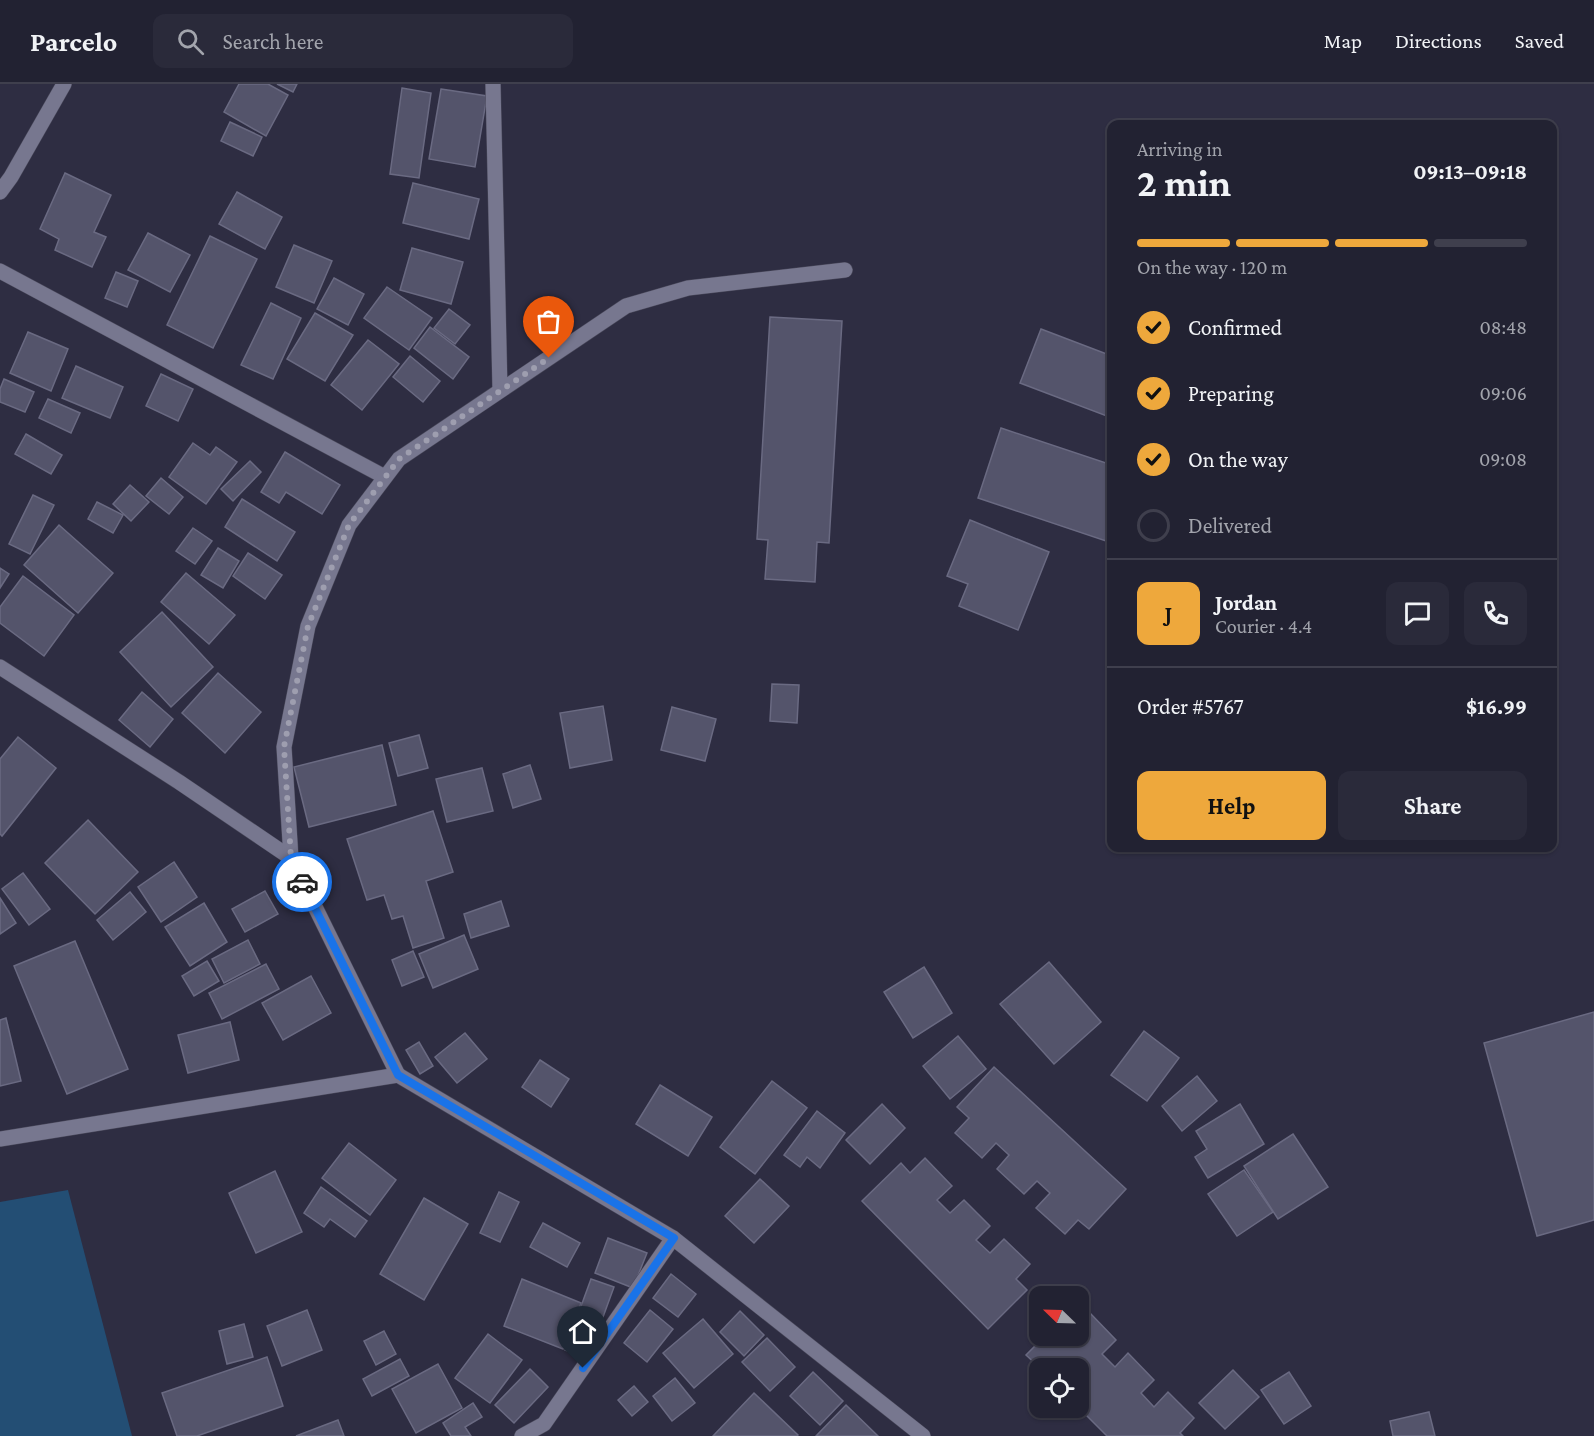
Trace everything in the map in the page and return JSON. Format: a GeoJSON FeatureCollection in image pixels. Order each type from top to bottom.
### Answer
{"type":"FeatureCollection","features":[{"type":"Feature","properties":{"kind":"street"},"geometry":{"type":"LineString","coordinates":[[0,192],[11,177],[63,84]]}},
{"type":"Feature","properties":{"kind":"street"},"geometry":{"type":"LineString","coordinates":[[493,84],[500,390]]}},
{"type":"Feature","properties":{"kind":"street"},"geometry":{"type":"LineString","coordinates":[[844,270],[688,288],[626,306],[399,459],[349,525],[308,626],[284,747],[291,858],[398,1075],[674,1238],[923,1436]]}},
{"type":"Feature","properties":{"kind":"street"},"geometry":{"type":"LineString","coordinates":[[0,271],[385,477]]}},
{"type":"Feature","properties":{"kind":"street"},"geometry":{"type":"LineString","coordinates":[[0,667],[291,858]]}},
{"type":"Feature","properties":{"kind":"street"},"geometry":{"type":"LineString","coordinates":[[0,1139],[398,1075]]}},
{"type":"Feature","properties":{"kind":"street"},"geometry":{"type":"LineString","coordinates":[[522,1436],[544,1424],[674,1238]]}},
{"type":"Feature","properties":{"kind":"water"},"geometry":{"type":"Polygon","coordinates":[[[68,1190],[132,1436],[0,1436],[0,1202],[68,1190]]]}},
{"type":"Feature","properties":{"kind":"building"},"geometry":{"type":"Polygon","coordinates":[[[239,84],[268,84],[288,95],[266,136],[224,112],[239,84]]]}},
{"type":"Feature","properties":{"kind":"building"},"geometry":{"type":"Polygon","coordinates":[[[277,84],[297,84],[293,92],[277,84]]]}},
{"type":"Feature","properties":{"kind":"building"},"geometry":{"type":"Polygon","coordinates":[[[402,88],[431,93],[419,178],[390,174],[402,88]]]}},
{"type":"Feature","properties":{"kind":"building"},"geometry":{"type":"Polygon","coordinates":[[[441,89],[487,96],[475,167],[429,159],[441,89]]]}},
{"type":"Feature","properties":{"kind":"building"},"geometry":{"type":"Polygon","coordinates":[[[230,122],[262,137],[253,156],[221,141],[230,122]]]}},
{"type":"Feature","properties":{"kind":"building"},"geometry":{"type":"Polygon","coordinates":[[[65,173],[111,195],[94,232],[106,237],[92,267],[55,250],[59,239],[40,229],[65,173]]]}},
{"type":"Feature","properties":{"kind":"building"},"geometry":{"type":"Polygon","coordinates":[[[413,183],[479,199],[469,239],[403,223],[413,183]]]}},
{"type":"Feature","properties":{"kind":"building"},"geometry":{"type":"Polygon","coordinates":[[[237,192],[282,217],[265,249],[219,224],[237,192]]]}},
{"type":"Feature","properties":{"kind":"building"},"geometry":{"type":"Polygon","coordinates":[[[148,233],[190,255],[170,292],[128,270],[148,233]]]}},
{"type":"Feature","properties":{"kind":"building"},"geometry":{"type":"Polygon","coordinates":[[[210,236],[257,259],[213,348],[167,325],[210,236]]]}},
{"type":"Feature","properties":{"kind":"building"},"geometry":{"type":"Polygon","coordinates":[[[294,245],[332,261],[314,303],[276,287],[294,245]]]}},
{"type":"Feature","properties":{"kind":"building"},"geometry":{"type":"Polygon","coordinates":[[[412,248],[463,262],[451,304],[400,290],[412,248]]]}},
{"type":"Feature","properties":{"kind":"building"},"geometry":{"type":"Polygon","coordinates":[[[116,272],[138,281],[127,307],[105,298],[116,272]]]}},
{"type":"Feature","properties":{"kind":"building"},"geometry":{"type":"Polygon","coordinates":[[[334,278],[364,294],[348,325],[317,309],[334,278]]]}},
{"type":"Feature","properties":{"kind":"building"},"geometry":{"type":"Polygon","coordinates":[[[387,287],[432,318],[409,350],[364,318],[387,287]]]}},
{"type":"Feature","properties":{"kind":"building"},"geometry":{"type":"Polygon","coordinates":[[[271,303],[301,318],[273,379],[241,365],[271,303]]]}},
{"type":"Feature","properties":{"kind":"building"},"geometry":{"type":"Polygon","coordinates":[[[449,309],[470,325],[455,344],[434,328],[449,309]]]}},
{"type":"Feature","properties":{"kind":"building"},"geometry":{"type":"Polygon","coordinates":[[[315,313],[353,335],[325,381],[287,359],[315,313]]]}},
{"type":"Feature","properties":{"kind":"building"},"geometry":{"type":"Polygon","coordinates":[[[770,317],[842,321],[829,543],[817,542],[815,582],[765,579],[768,540],[757,539],[770,317]]]}},
{"type":"Feature","properties":{"kind":"building"},"geometry":{"type":"Polygon","coordinates":[[[430,327],[469,357],[453,379],[414,348],[430,327]]]}},
{"type":"Feature","properties":{"kind":"building"},"geometry":{"type":"Polygon","coordinates":[[[1041,329],[1107,354],[1107,416],[1020,383],[1041,329]]]}},
{"type":"Feature","properties":{"kind":"building"},"geometry":{"type":"Polygon","coordinates":[[[28,332],[68,349],[51,391],[10,373],[28,332]]]}},
{"type":"Feature","properties":{"kind":"building"},"geometry":{"type":"Polygon","coordinates":[[[368,340],[399,364],[362,410],[331,385],[368,340]]]}},
{"type":"Feature","properties":{"kind":"building"},"geometry":{"type":"Polygon","coordinates":[[[410,356],[440,381],[423,402],[393,377],[410,356]]]}},
{"type":"Feature","properties":{"kind":"building"},"geometry":{"type":"Polygon","coordinates":[[[76,366],[123,387],[110,418],[62,398],[76,366]]]}},
{"type":"Feature","properties":{"kind":"building"},"geometry":{"type":"Polygon","coordinates":[[[161,374],[193,389],[178,421],[146,406],[161,374]]]}},
{"type":"Feature","properties":{"kind":"building"},"geometry":{"type":"Polygon","coordinates":[[[4,379],[34,392],[25,412],[0,402],[0,389],[4,379]]]}},
{"type":"Feature","properties":{"kind":"building"},"geometry":{"type":"Polygon","coordinates":[[[48,399],[80,413],[71,433],[39,418],[48,399]]]}},
{"type":"Feature","properties":{"kind":"building"},"geometry":{"type":"Polygon","coordinates":[[[1001,428],[1107,463],[1107,541],[978,498],[1001,428]]]}},
{"type":"Feature","properties":{"kind":"building"},"geometry":{"type":"Polygon","coordinates":[[[26,434],[62,455],[51,474],[15,454],[26,434]]]}},
{"type":"Feature","properties":{"kind":"building"},"geometry":{"type":"Polygon","coordinates":[[[193,443],[210,455],[216,447],[237,462],[206,504],[169,477],[193,443]]]}},
{"type":"Feature","properties":{"kind":"building"},"geometry":{"type":"Polygon","coordinates":[[[285,452],[340,485],[322,514],[286,492],[279,503],[261,492],[285,452]]]}},
{"type":"Feature","properties":{"kind":"building"},"geometry":{"type":"Polygon","coordinates":[[[250,461],[261,472],[233,501],[221,489],[250,461]]]}},
{"type":"Feature","properties":{"kind":"building"},"geometry":{"type":"Polygon","coordinates":[[[161,478],[183,497],[169,514],[146,496],[161,478]]]}},
{"type":"Feature","properties":{"kind":"building"},"geometry":{"type":"Polygon","coordinates":[[[130,485],[149,502],[131,521],[113,504],[130,485]]]}},
{"type":"Feature","properties":{"kind":"building"},"geometry":{"type":"Polygon","coordinates":[[[33,495],[54,505],[30,554],[9,544],[33,495]]]}},
{"type":"Feature","properties":{"kind":"building"},"geometry":{"type":"Polygon","coordinates":[[[242,499],[295,532],[277,561],[225,527],[242,499]]]}},
{"type":"Feature","properties":{"kind":"building"},"geometry":{"type":"Polygon","coordinates":[[[97,502],[123,515],[113,533],[88,519],[97,502]]]}},
{"type":"Feature","properties":{"kind":"building"},"geometry":{"type":"Polygon","coordinates":[[[970,520],[1049,552],[1018,630],[959,606],[968,584],[947,576],[970,520]]]}},
{"type":"Feature","properties":{"kind":"building"},"geometry":{"type":"Polygon","coordinates":[[[59,525],[113,573],[78,613],[24,565],[59,525]]]}},
{"type":"Feature","properties":{"kind":"building"},"geometry":{"type":"Polygon","coordinates":[[[193,528],[212,541],[195,564],[176,551],[193,528]]]}},
{"type":"Feature","properties":{"kind":"building"},"geometry":{"type":"Polygon","coordinates":[[[218,548],[239,561],[223,588],[201,575],[218,548]]]}},
{"type":"Feature","properties":{"kind":"building"},"geometry":{"type":"Polygon","coordinates":[[[248,553],[282,575],[265,599],[233,576],[248,553]]]}},
{"type":"Feature","properties":{"kind":"building"},"geometry":{"type":"Polygon","coordinates":[[[0,568],[9,574],[0,588],[0,568]]]}},
{"type":"Feature","properties":{"kind":"building"},"geometry":{"type":"Polygon","coordinates":[[[186,573],[235,615],[209,644],[161,602],[186,573]]]}},
{"type":"Feature","properties":{"kind":"building"},"geometry":{"type":"Polygon","coordinates":[[[23,576],[74,615],[44,656],[0,623],[0,607],[23,576]]]}},
{"type":"Feature","properties":{"kind":"building"},"geometry":{"type":"Polygon","coordinates":[[[162,612],[213,667],[171,707],[120,652],[162,612]]]}},
{"type":"Feature","properties":{"kind":"building"},"geometry":{"type":"Polygon","coordinates":[[[218,673],[261,712],[225,753],[182,713],[218,673]]]}},
{"type":"Feature","properties":{"kind":"building"},"geometry":{"type":"Polygon","coordinates":[[[772,684],[799,685],[797,723],[770,721],[772,684]]]}},
{"type":"Feature","properties":{"kind":"building"},"geometry":{"type":"Polygon","coordinates":[[[142,692],[173,719],[150,747],[119,720],[142,692]]]}},
{"type":"Feature","properties":{"kind":"building"},"geometry":{"type":"Polygon","coordinates":[[[603,706],[612,760],[570,768],[560,713],[603,706]]]}},
{"type":"Feature","properties":{"kind":"building"},"geometry":{"type":"Polygon","coordinates":[[[672,707],[716,719],[705,761],[661,750],[672,707]]]}},
{"type":"Feature","properties":{"kind":"building"},"geometry":{"type":"Polygon","coordinates":[[[419,735],[428,768],[398,776],[389,743],[419,735]]]}},
{"type":"Feature","properties":{"kind":"building"},"geometry":{"type":"Polygon","coordinates":[[[18,737],[56,768],[2,836],[0,834],[0,759],[18,737]]]}},
{"type":"Feature","properties":{"kind":"building"},"geometry":{"type":"Polygon","coordinates":[[[382,745],[396,805],[309,827],[294,767],[382,745]]]}},
{"type":"Feature","properties":{"kind":"building"},"geometry":{"type":"Polygon","coordinates":[[[530,765],[541,799],[513,808],[503,774],[530,765]]]}},
{"type":"Feature","properties":{"kind":"building"},"geometry":{"type":"Polygon","coordinates":[[[482,768],[493,811],[447,822],[436,779],[482,768]]]}},
{"type":"Feature","properties":{"kind":"building"},"geometry":{"type":"Polygon","coordinates":[[[433,811],[453,872],[426,881],[444,938],[413,948],[403,916],[392,919],[384,895],[367,900],[347,839],[433,811]]]}},
{"type":"Feature","properties":{"kind":"building"},"geometry":{"type":"Polygon","coordinates":[[[88,820],[138,872],[95,914],[45,863],[88,820]]]}},
{"type":"Feature","properties":{"kind":"building"},"geometry":{"type":"Polygon","coordinates":[[[174,862],[197,897],[161,922],[138,887],[174,862]]]}},
{"type":"Feature","properties":{"kind":"building"},"geometry":{"type":"Polygon","coordinates":[[[23,873],[50,909],[29,925],[2,889],[23,873]]]}},
{"type":"Feature","properties":{"kind":"building"},"geometry":{"type":"Polygon","coordinates":[[[265,891],[278,914],[245,932],[232,909],[265,891]]]}},
{"type":"Feature","properties":{"kind":"building"},"geometry":{"type":"Polygon","coordinates":[[[130,892],[146,912],[113,940],[97,920],[130,892]]]}},
{"type":"Feature","properties":{"kind":"building"},"geometry":{"type":"Polygon","coordinates":[[[0,898],[16,923],[0,934],[0,898]]]}},
{"type":"Feature","properties":{"kind":"building"},"geometry":{"type":"Polygon","coordinates":[[[501,901],[509,926],[471,938],[464,914],[501,901]]]}},
{"type":"Feature","properties":{"kind":"building"},"geometry":{"type":"Polygon","coordinates":[[[204,903],[227,942],[190,966],[165,927],[204,903]]]}},
{"type":"Feature","properties":{"kind":"building"},"geometry":{"type":"Polygon","coordinates":[[[464,935],[478,969],[433,988],[419,954],[464,935]]]}},
{"type":"Feature","properties":{"kind":"building"},"geometry":{"type":"Polygon","coordinates":[[[248,940],[260,964],[224,983],[212,959],[248,940]]]}},
{"type":"Feature","properties":{"kind":"building"},"geometry":{"type":"Polygon","coordinates":[[[75,941],[128,1069],[67,1094],[14,966],[75,941]]]}},
{"type":"Feature","properties":{"kind":"building"},"geometry":{"type":"Polygon","coordinates":[[[413,951],[424,977],[402,986],[392,960],[413,951]]]}},
{"type":"Feature","properties":{"kind":"building"},"geometry":{"type":"Polygon","coordinates":[[[207,961],[219,981],[194,996],[182,976],[207,961]]]}},
{"type":"Feature","properties":{"kind":"building"},"geometry":{"type":"Polygon","coordinates":[[[1049,962],[1101,1022],[1054,1064],[1000,1004],[1049,962]]]}},
{"type":"Feature","properties":{"kind":"building"},"geometry":{"type":"Polygon","coordinates":[[[266,964],[279,989],[222,1019],[209,993],[266,964]]]}},
{"type":"Feature","properties":{"kind":"building"},"geometry":{"type":"Polygon","coordinates":[[[924,967],[952,1013],[913,1038],[884,992],[924,967]]]}},
{"type":"Feature","properties":{"kind":"building"},"geometry":{"type":"Polygon","coordinates":[[[311,976],[331,1013],[283,1040],[262,1003],[311,976]]]}},
{"type":"Feature","properties":{"kind":"building"},"geometry":{"type":"Polygon","coordinates":[[[1594,1012],[1594,1220],[1537,1236],[1484,1043],[1594,1012]]]}},
{"type":"Feature","properties":{"kind":"building"},"geometry":{"type":"Polygon","coordinates":[[[6,1018],[21,1081],[0,1086],[0,1020],[6,1018]]]}},
{"type":"Feature","properties":{"kind":"building"},"geometry":{"type":"Polygon","coordinates":[[[230,1022],[239,1060],[188,1073],[178,1035],[230,1022]]]}},
{"type":"Feature","properties":{"kind":"building"},"geometry":{"type":"Polygon","coordinates":[[[1144,1031],[1179,1058],[1147,1101],[1111,1075],[1144,1031]]]}},
{"type":"Feature","properties":{"kind":"building"},"geometry":{"type":"Polygon","coordinates":[[[465,1033],[487,1059],[457,1083],[435,1057],[465,1033]]]}},
{"type":"Feature","properties":{"kind":"building"},"geometry":{"type":"Polygon","coordinates":[[[958,1036],[986,1069],[950,1099],[923,1066],[958,1036]]]}},
{"type":"Feature","properties":{"kind":"building"},"geometry":{"type":"Polygon","coordinates":[[[419,1042],[433,1066],[420,1074],[406,1050],[419,1042]]]}},
{"type":"Feature","properties":{"kind":"building"},"geometry":{"type":"Polygon","coordinates":[[[540,1060],[569,1079],[551,1107],[522,1087],[540,1060]]]}},
{"type":"Feature","properties":{"kind":"building"},"geometry":{"type":"Polygon","coordinates":[[[994,1067],[1126,1189],[1089,1229],[1078,1220],[1065,1234],[1036,1208],[1050,1193],[1037,1181],[1024,1194],[997,1169],[1009,1155],[996,1143],[982,1158],[955,1133],[969,1118],[957,1107],[994,1067]]]}},
{"type":"Feature","properties":{"kind":"building"},"geometry":{"type":"Polygon","coordinates":[[[1197,1076],[1217,1101],[1182,1131],[1162,1106],[1197,1076]]]}},
{"type":"Feature","properties":{"kind":"building"},"geometry":{"type":"Polygon","coordinates":[[[772,1081],[807,1108],[755,1174],[720,1147],[772,1081]]]}},
{"type":"Feature","properties":{"kind":"building"},"geometry":{"type":"Polygon","coordinates":[[[660,1085],[712,1117],[688,1156],[636,1124],[660,1085]]]}},
{"type":"Feature","properties":{"kind":"building"},"geometry":{"type":"Polygon","coordinates":[[[882,1104],[905,1128],[870,1164],[846,1140],[882,1104]]]}},
{"type":"Feature","properties":{"kind":"building"},"geometry":{"type":"Polygon","coordinates":[[[1240,1104],[1264,1144],[1208,1178],[1195,1157],[1207,1149],[1196,1131],[1240,1104]]]}},
{"type":"Feature","properties":{"kind":"building"},"geometry":{"type":"Polygon","coordinates":[[[817,1111],[845,1133],[820,1168],[807,1157],[800,1167],[784,1155],[817,1111]]]}},
{"type":"Feature","properties":{"kind":"building"},"geometry":{"type":"Polygon","coordinates":[[[1293,1134],[1328,1187],[1278,1219],[1244,1166],[1293,1134]]]}},
{"type":"Feature","properties":{"kind":"building"},"geometry":{"type":"Polygon","coordinates":[[[349,1143],[396,1180],[370,1215],[322,1178],[349,1143]]]}},
{"type":"Feature","properties":{"kind":"building"},"geometry":{"type":"Polygon","coordinates":[[[925,1158],[952,1186],[937,1200],[950,1213],[964,1200],[990,1226],[976,1240],[990,1253],[1004,1239],[1030,1264],[1016,1279],[1027,1290],[988,1329],[862,1201],[901,1163],[910,1173],[925,1158]]]}},
{"type":"Feature","properties":{"kind":"building"},"geometry":{"type":"Polygon","coordinates":[[[1244,1170],[1273,1212],[1237,1236],[1208,1194],[1244,1170]]]}},
{"type":"Feature","properties":{"kind":"building"},"geometry":{"type":"Polygon","coordinates":[[[275,1171],[302,1232],[256,1253],[229,1193],[275,1171]]]}},
{"type":"Feature","properties":{"kind":"building"},"geometry":{"type":"Polygon","coordinates":[[[760,1179],[789,1206],[754,1243],[725,1216],[760,1179]]]}},
{"type":"Feature","properties":{"kind":"building"},"geometry":{"type":"Polygon","coordinates":[[[321,1187],[367,1221],[355,1237],[330,1219],[324,1227],[304,1213],[321,1187]]]}},
{"type":"Feature","properties":{"kind":"building"},"geometry":{"type":"Polygon","coordinates":[[[499,1192],[519,1202],[500,1242],[480,1233],[499,1192]]]}},
{"type":"Feature","properties":{"kind":"building"},"geometry":{"type":"Polygon","coordinates":[[[424,1198],[468,1224],[424,1300],[380,1274],[424,1198]]]}},
{"type":"Feature","properties":{"kind":"building"},"geometry":{"type":"Polygon","coordinates":[[[543,1223],[580,1243],[567,1267],[530,1247],[543,1223]]]}},
{"type":"Feature","properties":{"kind":"building"},"geometry":{"type":"Polygon","coordinates":[[[608,1238],[647,1253],[633,1288],[595,1273],[608,1238]]]}},
{"type":"Feature","properties":{"kind":"building"},"geometry":{"type":"Polygon","coordinates":[[[671,1274],[696,1294],[678,1317],[653,1298],[671,1274]]]}},
{"type":"Feature","properties":{"kind":"building"},"geometry":{"type":"Polygon","coordinates":[[[522,1279],[581,1303],[563,1349],[504,1326],[522,1279]]]}},
{"type":"Feature","properties":{"kind":"building"},"geometry":{"type":"Polygon","coordinates":[[[591,1279],[614,1287],[588,1358],[565,1350],[591,1279]]]}},
{"type":"Feature","properties":{"kind":"building"},"geometry":{"type":"Polygon","coordinates":[[[307,1310],[322,1350],[282,1366],[267,1326],[307,1310]]]}},
{"type":"Feature","properties":{"kind":"building"},"geometry":{"type":"Polygon","coordinates":[[[650,1310],[673,1329],[647,1362],[624,1343],[650,1310]]]}},
{"type":"Feature","properties":{"kind":"building"},"geometry":{"type":"Polygon","coordinates":[[[740,1311],[764,1335],[744,1356],[720,1332],[740,1311]]]}},
{"type":"Feature","properties":{"kind":"building"},"geometry":{"type":"Polygon","coordinates":[[[1089,1312],[1116,1340],[1102,1354],[1115,1367],[1128,1353],[1154,1380],[1141,1393],[1154,1407],[1168,1392],[1194,1418],[1180,1433],[1183,1436],[1107,1436],[1089,1418],[1089,1358],[1029,1358],[1026,1355],[1035,1346],[1089,1346],[1089,1312]]]}},
{"type":"Feature","properties":{"kind":"building"},"geometry":{"type":"Polygon","coordinates":[[[703,1319],[733,1354],[694,1388],[663,1353],[703,1319]]]}},
{"type":"Feature","properties":{"kind":"building"},"geometry":{"type":"Polygon","coordinates":[[[244,1324],[253,1357],[227,1364],[219,1331],[244,1324]]]}},
{"type":"Feature","properties":{"kind":"building"},"geometry":{"type":"Polygon","coordinates":[[[384,1331],[396,1354],[376,1365],[364,1341],[384,1331]]]}},
{"type":"Feature","properties":{"kind":"building"},"geometry":{"type":"Polygon","coordinates":[[[488,1334],[522,1360],[490,1403],[455,1378],[488,1334]]]}},
{"type":"Feature","properties":{"kind":"building"},"geometry":{"type":"Polygon","coordinates":[[[767,1338],[795,1367],[770,1391],[742,1362],[767,1338]]]}},
{"type":"Feature","properties":{"kind":"building"},"geometry":{"type":"Polygon","coordinates":[[[267,1357],[283,1406],[197,1436],[177,1436],[162,1393],[267,1357]]]}},
{"type":"Feature","properties":{"kind":"building"},"geometry":{"type":"Polygon","coordinates":[[[400,1359],[409,1376],[372,1396],[363,1379],[400,1359]]]}},
{"type":"Feature","properties":{"kind":"building"},"geometry":{"type":"Polygon","coordinates":[[[438,1364],[462,1408],[416,1433],[392,1389],[438,1364]]]}},
{"type":"Feature","properties":{"kind":"building"},"geometry":{"type":"Polygon","coordinates":[[[530,1369],[548,1387],[514,1423],[495,1405],[530,1369]]]}},
{"type":"Feature","properties":{"kind":"building"},"geometry":{"type":"Polygon","coordinates":[[[1233,1370],[1259,1397],[1225,1429],[1199,1403],[1233,1370]]]}},
{"type":"Feature","properties":{"kind":"building"},"geometry":{"type":"Polygon","coordinates":[[[813,1372],[843,1401],[820,1425],[790,1396],[813,1372]]]}},
{"type":"Feature","properties":{"kind":"building"},"geometry":{"type":"Polygon","coordinates":[[[1289,1372],[1311,1406],[1284,1424],[1261,1390],[1289,1372]]]}},
{"type":"Feature","properties":{"kind":"building"},"geometry":{"type":"Polygon","coordinates":[[[675,1378],[695,1403],[672,1421],[653,1396],[675,1378]]]}},
{"type":"Feature","properties":{"kind":"building"},"geometry":{"type":"Polygon","coordinates":[[[634,1386],[648,1402],[632,1416],[618,1400],[634,1386]]]}},
{"type":"Feature","properties":{"kind":"building"},"geometry":{"type":"Polygon","coordinates":[[[754,1393],[798,1435],[713,1436],[754,1393]]]}},
{"type":"Feature","properties":{"kind":"building"},"geometry":{"type":"Polygon","coordinates":[[[473,1403],[482,1417],[465,1427],[471,1436],[451,1436],[443,1423],[473,1403]]]}},
{"type":"Feature","properties":{"kind":"building"},"geometry":{"type":"Polygon","coordinates":[[[846,1405],[878,1436],[816,1436],[846,1405]]]}},
{"type":"Feature","properties":{"kind":"building"},"geometry":{"type":"Polygon","coordinates":[[[1429,1412],[1435,1436],[1393,1436],[1390,1421],[1429,1412]]]}},
{"type":"Feature","properties":{"kind":"building"},"geometry":{"type":"Polygon","coordinates":[[[338,1420],[344,1436],[296,1436],[338,1420]]]}},
{"type":"Feature","properties":{"kind":"way so far"},"geometry":{"type":"LineString","coordinates":[[302,882],[291,858],[284,747],[308,626],[349,525],[399,459],[549,358]]}},
{"type":"Feature","properties":{"kind":"route"},"geometry":{"type":"LineString","coordinates":[[302,882],[398,1075],[674,1238],[583,1368]]}}]}
